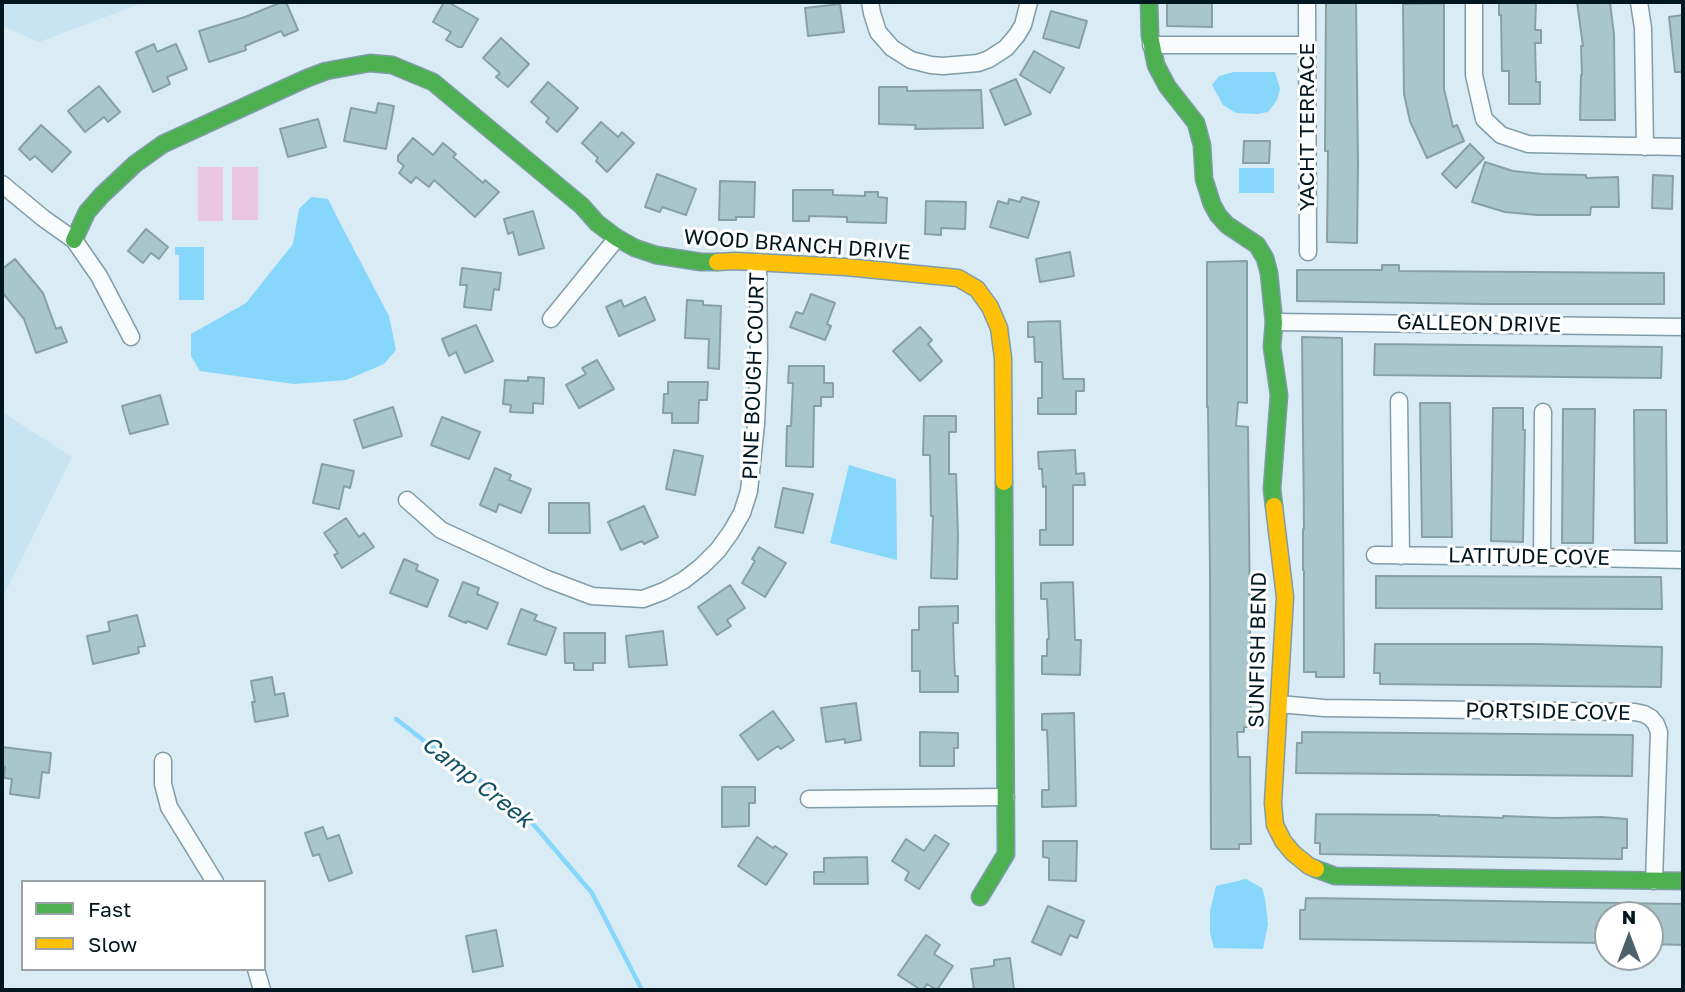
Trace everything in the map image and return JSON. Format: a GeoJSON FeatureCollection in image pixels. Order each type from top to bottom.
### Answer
{"type":"FeatureCollection","features":[{"type":"Feature","properties":{"kind":"street"},"geometry":{"type":"LineString","coordinates":[[870,2],[878,32],[892,48],[911,60],[943,66],[978,63],[1006,48],[1023,25],[1029,2]]}},
{"type":"Feature","properties":{"kind":"street","name":"SUNFISH BEND"},"geometry":{"type":"LineString","coordinates":[[1149,2],[1151,45],[1156,65],[1162,79],[1190,114],[1198,129],[1208,194],[1215,210],[1227,225],[1257,245],[1265,258],[1270,283],[1274,322],[1272,347],[1279,395],[1272,489],[1285,597],[1273,803],[1275,825],[1283,841],[1293,853],[1317,870],[1335,876],[1683,881]]}},
{"type":"Feature","properties":{"kind":"street","name":"YACHT TERRACE"},"geometry":{"type":"LineString","coordinates":[[1307,2],[1308,251]]}},
{"type":"Feature","properties":{"kind":"street"},"geometry":{"type":"LineString","coordinates":[[1474,2],[1474,75],[1484,119],[1501,135],[1528,144],[1683,147]]}},
{"type":"Feature","properties":{"kind":"street"},"geometry":{"type":"LineString","coordinates":[[1639,2],[1643,28],[1645,147]]}},
{"type":"Feature","properties":{"kind":"street"},"geometry":{"type":"LineString","coordinates":[[1151,45],[1307,45]]}},
{"type":"Feature","properties":{"kind":"street","name":"WOOD BRANCH DRIVE"},"geometry":{"type":"LineString","coordinates":[[74,240],[87,212],[102,195],[135,164],[163,144],[305,79],[326,71],[370,63],[392,65],[433,82],[582,206],[597,223],[635,247],[678,259],[701,262],[846,267],[958,278],[977,289],[990,307],[999,328],[1003,358],[1006,797],[1006,854],[980,897]]}},
{"type":"Feature","properties":{"kind":"street"},"geometry":{"type":"LineString","coordinates":[[2,184],[74,240],[99,276],[131,337]]}},
{"type":"Feature","properties":{"kind":"street"},"geometry":{"type":"LineString","coordinates":[[551,319],[617,238]]}},
{"type":"Feature","properties":{"kind":"street","name":"PINE BOUGH COURT"},"geometry":{"type":"LineString","coordinates":[[407,500],[441,530],[547,579],[592,596],[643,599],[684,580],[718,550],[742,513],[749,491],[759,357],[758,262]]}},
{"type":"Feature","properties":{"kind":"street","name":"GALLEON DRIVE"},"geometry":{"type":"LineString","coordinates":[[1274,322],[1683,327]]}},
{"type":"Feature","properties":{"kind":"street"},"geometry":{"type":"LineString","coordinates":[[1399,401],[1401,556]]}},
{"type":"Feature","properties":{"kind":"street"},"geometry":{"type":"LineString","coordinates":[[1542,556],[1543,412]]}},
{"type":"Feature","properties":{"kind":"street","name":"LATITUDE COVE"},"geometry":{"type":"LineString","coordinates":[[1375,555],[1683,560]]}},
{"type":"Feature","properties":{"kind":"street","name":"PORTSIDE COVE"},"geometry":{"type":"LineString","coordinates":[[1279,704],[1324,708],[1644,714],[1651,718],[1659,732],[1654,881]]}},
{"type":"Feature","properties":{"kind":"street"},"geometry":{"type":"LineString","coordinates":[[163,761],[163,784],[169,807],[214,880]]}},
{"type":"Feature","properties":{"kind":"street"},"geometry":{"type":"LineString","coordinates":[[809,799],[1006,797]]}},
{"type":"Feature","properties":{"kind":"street"},"geometry":{"type":"LineString","coordinates":[[257,971],[262,990]]}},
{"type":"Feature","properties":{"kind":"shaded area"},"geometry":{"type":"Polygon","coordinates":[[[2,2],[145,2],[39,42],[2,26],[2,2]]]}},
{"type":"Feature","properties":{"kind":"shaded area"},"geometry":{"type":"Polygon","coordinates":[[[198,167],[223,167],[223,221],[198,221],[198,167]]]}},
{"type":"Feature","properties":{"kind":"shaded area"},"geometry":{"type":"Polygon","coordinates":[[[232,167],[258,167],[258,220],[232,220],[232,167]]]}},
{"type":"Feature","properties":{"kind":"shaded area"},"geometry":{"type":"Polygon","coordinates":[[[2,412],[72,457],[2,599],[2,412]]]}},
{"type":"Feature","properties":{"kind":"water"},"geometry":{"type":"Polygon","coordinates":[[[1234,72],[1275,72],[1280,89],[1277,100],[1268,112],[1236,113],[1223,105],[1212,85],[1219,76],[1234,72]]]}},
{"type":"Feature","properties":{"kind":"water"},"geometry":{"type":"Polygon","coordinates":[[[1239,168],[1274,168],[1274,193],[1239,193],[1239,168]]]}},
{"type":"Feature","properties":{"kind":"water"},"geometry":{"type":"Polygon","coordinates":[[[311,197],[328,199],[389,316],[396,350],[384,364],[346,380],[294,384],[200,371],[191,356],[191,334],[246,303],[293,244],[299,209],[311,197]]]}},
{"type":"Feature","properties":{"kind":"water"},"geometry":{"type":"Polygon","coordinates":[[[175,247],[204,247],[204,300],[179,300],[179,255],[175,255],[175,247]]]}},
{"type":"Feature","properties":{"kind":"water"},"geometry":{"type":"Polygon","coordinates":[[[849,465],[896,479],[897,560],[830,543],[849,465]]]}},
{"type":"Feature","properties":{"kind":"water"},"geometry":{"type":"Polygon","coordinates":[[[1246,879],[1262,888],[1265,898],[1268,924],[1263,949],[1214,948],[1210,933],[1210,911],[1216,886],[1246,879]]]}},
{"type":"Feature","properties":{"kind":"building"},"geometry":{"type":"Polygon","coordinates":[[[286,2],[298,30],[284,36],[281,31],[245,46],[246,50],[209,62],[199,31],[286,2]]]}},
{"type":"Feature","properties":{"kind":"building"},"geometry":{"type":"Polygon","coordinates":[[[444,2],[478,19],[462,47],[446,40],[451,32],[433,22],[444,2]]]}},
{"type":"Feature","properties":{"kind":"building"},"geometry":{"type":"Polygon","coordinates":[[[1167,2],[1212,2],[1212,27],[1167,26],[1167,2]]]}},
{"type":"Feature","properties":{"kind":"building"},"geometry":{"type":"Polygon","coordinates":[[[1326,2],[1356,2],[1357,243],[1327,242],[1326,2]]]}},
{"type":"Feature","properties":{"kind":"building"},"geometry":{"type":"Polygon","coordinates":[[[1499,2],[1536,2],[1535,30],[1541,30],[1541,43],[1535,43],[1536,82],[1540,82],[1540,104],[1509,104],[1509,71],[1502,71],[1499,2]]]}},
{"type":"Feature","properties":{"kind":"building"},"geometry":{"type":"Polygon","coordinates":[[[1577,2],[1610,2],[1614,35],[1615,120],[1580,120],[1583,46],[1577,2]]]}},
{"type":"Feature","properties":{"kind":"building"},"geometry":{"type":"Polygon","coordinates":[[[1444,3],[1444,89],[1453,127],[1457,125],[1464,141],[1427,158],[1410,121],[1404,94],[1403,4],[1444,3]]]}},
{"type":"Feature","properties":{"kind":"building"},"geometry":{"type":"Polygon","coordinates":[[[840,4],[844,32],[808,36],[805,8],[840,4]]]}},
{"type":"Feature","properties":{"kind":"building"},"geometry":{"type":"Polygon","coordinates":[[[1051,11],[1087,21],[1079,48],[1043,38],[1051,11]]]}},
{"type":"Feature","properties":{"kind":"building"},"geometry":{"type":"Polygon","coordinates":[[[1683,15],[1683,72],[1675,72],[1669,17],[1683,15]]]}},
{"type":"Feature","properties":{"kind":"building"},"geometry":{"type":"Polygon","coordinates":[[[501,38],[529,64],[508,87],[496,77],[500,73],[483,58],[501,38]]]}},
{"type":"Feature","properties":{"kind":"building"},"geometry":{"type":"Polygon","coordinates":[[[154,44],[157,52],[176,44],[187,69],[167,77],[170,84],[153,92],[136,52],[154,44]]]}},
{"type":"Feature","properties":{"kind":"building"},"geometry":{"type":"Polygon","coordinates":[[[1034,51],[1064,68],[1050,93],[1020,75],[1034,51]]]}},
{"type":"Feature","properties":{"kind":"building"},"geometry":{"type":"Polygon","coordinates":[[[1016,79],[1031,114],[1005,125],[990,90],[1016,79]]]}},
{"type":"Feature","properties":{"kind":"building"},"geometry":{"type":"Polygon","coordinates":[[[548,82],[578,108],[557,132],[546,122],[549,118],[531,102],[548,82]]]}},
{"type":"Feature","properties":{"kind":"building"},"geometry":{"type":"Polygon","coordinates":[[[99,86],[120,112],[108,122],[104,117],[85,132],[68,111],[99,86]]]}},
{"type":"Feature","properties":{"kind":"building"},"geometry":{"type":"Polygon","coordinates":[[[879,87],[907,87],[907,91],[981,90],[983,128],[915,129],[916,125],[879,124],[879,87]]]}},
{"type":"Feature","properties":{"kind":"building"},"geometry":{"type":"Polygon","coordinates":[[[378,103],[394,106],[386,149],[344,141],[351,108],[376,113],[378,103]]]}},
{"type":"Feature","properties":{"kind":"building"},"geometry":{"type":"Polygon","coordinates":[[[318,119],[326,147],[288,157],[280,129],[318,119]]]}},
{"type":"Feature","properties":{"kind":"building"},"geometry":{"type":"Polygon","coordinates":[[[601,122],[618,137],[622,132],[634,143],[607,172],[596,161],[598,158],[582,143],[601,122]]]}},
{"type":"Feature","properties":{"kind":"building"},"geometry":{"type":"Polygon","coordinates":[[[41,125],[71,152],[52,172],[35,156],[30,160],[19,149],[41,125]]]}},
{"type":"Feature","properties":{"kind":"building"},"geometry":{"type":"Polygon","coordinates":[[[413,138],[433,155],[443,143],[456,154],[453,157],[483,183],[485,180],[499,192],[475,217],[434,180],[429,187],[416,177],[411,183],[399,173],[404,166],[398,161],[398,156],[413,138]]]}},
{"type":"Feature","properties":{"kind":"building"},"geometry":{"type":"Polygon","coordinates":[[[1244,141],[1270,141],[1269,163],[1243,163],[1244,141]]]}},
{"type":"Feature","properties":{"kind":"building"},"geometry":{"type":"Polygon","coordinates":[[[1470,144],[1484,158],[1456,188],[1442,174],[1470,144]]]}},
{"type":"Feature","properties":{"kind":"building"},"geometry":{"type":"Polygon","coordinates":[[[1485,162],[1513,171],[1586,175],[1586,178],[1618,177],[1619,207],[1591,207],[1590,215],[1537,215],[1505,212],[1472,202],[1485,162]]]}},
{"type":"Feature","properties":{"kind":"building"},"geometry":{"type":"Polygon","coordinates":[[[657,174],[696,189],[686,215],[662,207],[660,212],[645,207],[657,174]]]}},
{"type":"Feature","properties":{"kind":"building"},"geometry":{"type":"Polygon","coordinates":[[[1653,175],[1673,176],[1672,209],[1652,208],[1653,175]]]}},
{"type":"Feature","properties":{"kind":"building"},"geometry":{"type":"Polygon","coordinates":[[[720,181],[755,182],[754,217],[719,220],[720,181]]]}},
{"type":"Feature","properties":{"kind":"building"},"geometry":{"type":"Polygon","coordinates":[[[793,190],[833,190],[833,195],[865,196],[865,192],[878,192],[878,197],[887,198],[886,223],[847,222],[847,217],[809,216],[809,221],[793,221],[793,190]]]}},
{"type":"Feature","properties":{"kind":"building"},"geometry":{"type":"Polygon","coordinates":[[[1022,197],[1039,202],[1028,238],[990,227],[998,201],[1008,204],[1009,199],[1020,202],[1022,197]]]}},
{"type":"Feature","properties":{"kind":"building"},"geometry":{"type":"Polygon","coordinates":[[[926,201],[966,202],[965,229],[941,228],[941,235],[925,234],[926,201]]]}},
{"type":"Feature","properties":{"kind":"building"},"geometry":{"type":"Polygon","coordinates":[[[533,211],[544,248],[519,255],[513,232],[508,234],[504,219],[533,211]]]}},
{"type":"Feature","properties":{"kind":"building"},"geometry":{"type":"Polygon","coordinates":[[[146,229],[168,247],[159,259],[151,253],[143,263],[128,251],[146,229]]]}},
{"type":"Feature","properties":{"kind":"building"},"geometry":{"type":"Polygon","coordinates":[[[1070,252],[1074,276],[1040,282],[1036,259],[1070,252]]]}},
{"type":"Feature","properties":{"kind":"building"},"geometry":{"type":"Polygon","coordinates":[[[15,259],[43,293],[56,329],[61,327],[67,342],[36,353],[24,319],[2,292],[2,269],[15,259]]]}},
{"type":"Feature","properties":{"kind":"building"},"geometry":{"type":"Polygon","coordinates":[[[1247,261],[1247,403],[1238,402],[1236,426],[1248,427],[1251,727],[1244,727],[1244,732],[1237,732],[1238,757],[1250,757],[1251,844],[1239,844],[1239,849],[1211,849],[1207,262],[1247,261]]]}},
{"type":"Feature","properties":{"kind":"building"},"geometry":{"type":"Polygon","coordinates":[[[1382,265],[1399,265],[1399,271],[1664,273],[1664,304],[1297,301],[1297,270],[1382,270],[1382,265]]]}},
{"type":"Feature","properties":{"kind":"building"},"geometry":{"type":"Polygon","coordinates":[[[462,268],[501,273],[499,290],[494,289],[491,310],[464,307],[467,285],[460,285],[462,268]]]}},
{"type":"Feature","properties":{"kind":"building"},"geometry":{"type":"Polygon","coordinates":[[[811,294],[835,303],[827,324],[831,326],[825,340],[790,327],[796,312],[803,314],[811,294]]]}},
{"type":"Feature","properties":{"kind":"building"},"geometry":{"type":"Polygon","coordinates":[[[645,297],[655,320],[619,336],[606,307],[621,300],[624,307],[645,297]]]}},
{"type":"Feature","properties":{"kind":"building"},"geometry":{"type":"Polygon","coordinates":[[[687,300],[703,301],[703,305],[721,306],[719,369],[708,368],[709,339],[685,338],[687,300]]]}},
{"type":"Feature","properties":{"kind":"building"},"geometry":{"type":"Polygon","coordinates":[[[1060,321],[1063,379],[1084,379],[1084,391],[1076,391],[1076,414],[1038,414],[1038,398],[1042,398],[1042,362],[1035,362],[1034,337],[1028,337],[1028,322],[1060,321]]]}},
{"type":"Feature","properties":{"kind":"building"},"geometry":{"type":"Polygon","coordinates":[[[476,325],[493,361],[465,373],[456,352],[449,356],[442,339],[476,325]]]}},
{"type":"Feature","properties":{"kind":"building"},"geometry":{"type":"Polygon","coordinates":[[[920,327],[932,340],[928,344],[942,361],[920,381],[893,351],[920,327]]]}},
{"type":"Feature","properties":{"kind":"building"},"geometry":{"type":"Polygon","coordinates":[[[1302,337],[1342,338],[1344,677],[1316,677],[1316,672],[1304,672],[1302,337]]]}},
{"type":"Feature","properties":{"kind":"building"},"geometry":{"type":"Polygon","coordinates":[[[1375,344],[1662,347],[1661,378],[1374,375],[1375,344]]]}},
{"type":"Feature","properties":{"kind":"building"},"geometry":{"type":"Polygon","coordinates":[[[597,360],[614,389],[579,408],[566,385],[586,374],[582,368],[597,360]]]}},
{"type":"Feature","properties":{"kind":"building"},"geometry":{"type":"Polygon","coordinates":[[[789,366],[824,366],[824,383],[833,383],[833,397],[821,397],[821,406],[814,406],[813,467],[786,466],[787,426],[791,426],[793,383],[788,383],[789,366]]]}},
{"type":"Feature","properties":{"kind":"building"},"geometry":{"type":"Polygon","coordinates":[[[528,377],[544,378],[543,404],[533,403],[533,413],[510,412],[511,405],[503,404],[505,380],[528,381],[528,377]]]}},
{"type":"Feature","properties":{"kind":"building"},"geometry":{"type":"Polygon","coordinates":[[[668,382],[708,382],[707,400],[699,400],[698,423],[672,423],[672,413],[663,413],[668,382]]]}},
{"type":"Feature","properties":{"kind":"building"},"geometry":{"type":"Polygon","coordinates":[[[160,395],[168,424],[130,434],[122,406],[160,395]]]}},
{"type":"Feature","properties":{"kind":"building"},"geometry":{"type":"Polygon","coordinates":[[[1420,403],[1450,403],[1452,537],[1422,537],[1420,403]]]}},
{"type":"Feature","properties":{"kind":"building"},"geometry":{"type":"Polygon","coordinates":[[[393,407],[402,436],[363,448],[354,420],[393,407]]]}},
{"type":"Feature","properties":{"kind":"building"},"geometry":{"type":"Polygon","coordinates":[[[1493,408],[1523,408],[1523,542],[1491,541],[1493,408]]]}},
{"type":"Feature","properties":{"kind":"building"},"geometry":{"type":"Polygon","coordinates":[[[1563,409],[1595,409],[1593,543],[1562,543],[1563,409]]]}},
{"type":"Feature","properties":{"kind":"building"},"geometry":{"type":"Polygon","coordinates":[[[1634,410],[1666,410],[1667,543],[1635,543],[1634,410]]]}},
{"type":"Feature","properties":{"kind":"building"},"geometry":{"type":"Polygon","coordinates":[[[924,416],[956,416],[956,432],[949,432],[949,474],[956,474],[957,579],[931,578],[933,516],[930,455],[923,455],[924,416]]]}},
{"type":"Feature","properties":{"kind":"building"},"geometry":{"type":"Polygon","coordinates":[[[442,417],[480,432],[469,459],[431,445],[442,417]]]}},
{"type":"Feature","properties":{"kind":"building"},"geometry":{"type":"Polygon","coordinates":[[[674,450],[703,456],[695,495],[666,489],[674,450]]]}},
{"type":"Feature","properties":{"kind":"building"},"geometry":{"type":"Polygon","coordinates":[[[1075,450],[1076,474],[1084,473],[1085,485],[1073,485],[1073,545],[1040,545],[1040,530],[1046,530],[1046,486],[1043,487],[1038,452],[1075,450]]]}},
{"type":"Feature","properties":{"kind":"building"},"geometry":{"type":"Polygon","coordinates":[[[322,464],[354,471],[350,488],[344,486],[339,509],[313,503],[322,464]]]}},
{"type":"Feature","properties":{"kind":"building"},"geometry":{"type":"Polygon","coordinates":[[[495,468],[511,475],[509,480],[531,489],[521,513],[499,504],[496,512],[480,505],[495,468]]]}},
{"type":"Feature","properties":{"kind":"building"},"geometry":{"type":"Polygon","coordinates":[[[783,488],[813,494],[803,533],[775,527],[783,488]]]}},
{"type":"Feature","properties":{"kind":"building"},"geometry":{"type":"Polygon","coordinates":[[[549,503],[589,503],[590,533],[549,533],[549,503]]]}},
{"type":"Feature","properties":{"kind":"building"},"geometry":{"type":"Polygon","coordinates":[[[644,506],[658,537],[621,550],[608,522],[644,506]]]}},
{"type":"Feature","properties":{"kind":"building"},"geometry":{"type":"Polygon","coordinates":[[[346,518],[359,537],[364,533],[374,547],[342,568],[334,555],[338,553],[324,533],[346,518]]]}},
{"type":"Feature","properties":{"kind":"building"},"geometry":{"type":"Polygon","coordinates":[[[759,547],[786,563],[765,597],[742,583],[755,561],[752,559],[759,547]]]}},
{"type":"Feature","properties":{"kind":"building"},"geometry":{"type":"Polygon","coordinates":[[[404,559],[418,565],[416,570],[438,580],[427,607],[390,593],[404,559]]]}},
{"type":"Feature","properties":{"kind":"building"},"geometry":{"type":"Polygon","coordinates":[[[1376,576],[1661,577],[1662,609],[1376,608],[1376,576]]]}},
{"type":"Feature","properties":{"kind":"building"},"geometry":{"type":"Polygon","coordinates":[[[463,582],[479,588],[477,594],[498,603],[487,629],[449,616],[463,582]]]}},
{"type":"Feature","properties":{"kind":"building"},"geometry":{"type":"Polygon","coordinates":[[[1073,582],[1075,640],[1081,640],[1080,675],[1042,674],[1042,656],[1047,656],[1049,639],[1047,599],[1041,599],[1041,583],[1073,582]]]}},
{"type":"Feature","properties":{"kind":"building"},"geometry":{"type":"Polygon","coordinates":[[[730,585],[745,608],[727,620],[731,626],[717,635],[698,607],[730,585]]]}},
{"type":"Feature","properties":{"kind":"building"},"geometry":{"type":"Polygon","coordinates":[[[958,606],[958,623],[953,623],[958,692],[920,692],[920,671],[912,671],[912,630],[919,630],[919,607],[958,606]]]}},
{"type":"Feature","properties":{"kind":"building"},"geometry":{"type":"Polygon","coordinates":[[[521,609],[537,615],[534,620],[556,628],[546,655],[508,644],[521,609]]]}},
{"type":"Feature","properties":{"kind":"building"},"geometry":{"type":"Polygon","coordinates":[[[137,615],[145,646],[138,647],[139,653],[93,664],[87,636],[110,631],[108,622],[137,615]]]}},
{"type":"Feature","properties":{"kind":"building"},"geometry":{"type":"Polygon","coordinates":[[[663,631],[667,665],[629,667],[626,636],[663,631]]]}},
{"type":"Feature","properties":{"kind":"building"},"geometry":{"type":"Polygon","coordinates":[[[564,633],[605,633],[605,663],[593,663],[593,670],[574,670],[574,663],[565,663],[564,633]]]}},
{"type":"Feature","properties":{"kind":"building"},"geometry":{"type":"Polygon","coordinates":[[[1375,644],[1662,647],[1661,687],[1380,684],[1380,673],[1374,673],[1375,644]]]}},
{"type":"Feature","properties":{"kind":"building"},"geometry":{"type":"Polygon","coordinates":[[[272,677],[275,695],[284,693],[288,716],[255,722],[251,681],[272,677]]]}},
{"type":"Feature","properties":{"kind":"building"},"geometry":{"type":"Polygon","coordinates":[[[856,703],[861,740],[826,742],[821,708],[856,703]]]}},
{"type":"Feature","properties":{"kind":"building"},"geometry":{"type":"Polygon","coordinates":[[[773,711],[794,740],[781,749],[778,746],[758,760],[740,735],[773,711]]]}},
{"type":"Feature","properties":{"kind":"building"},"geometry":{"type":"Polygon","coordinates":[[[1074,713],[1076,806],[1042,807],[1042,790],[1049,790],[1047,730],[1042,730],[1042,714],[1074,713]]]}},
{"type":"Feature","properties":{"kind":"building"},"geometry":{"type":"Polygon","coordinates":[[[920,732],[958,733],[958,748],[954,748],[954,766],[920,766],[920,732]]]}},
{"type":"Feature","properties":{"kind":"building"},"geometry":{"type":"Polygon","coordinates":[[[1302,732],[1633,735],[1632,776],[1296,773],[1297,743],[1302,743],[1302,732]]]}},
{"type":"Feature","properties":{"kind":"building"},"geometry":{"type":"Polygon","coordinates":[[[2,747],[51,753],[49,773],[42,772],[39,798],[10,794],[12,779],[4,778],[2,747]]]}},
{"type":"Feature","properties":{"kind":"building"},"geometry":{"type":"Polygon","coordinates":[[[722,787],[755,787],[755,803],[749,803],[749,826],[722,827],[722,787]]]}},
{"type":"Feature","properties":{"kind":"building"},"geometry":{"type":"Polygon","coordinates":[[[1316,814],[1627,819],[1627,848],[1622,848],[1622,859],[1320,854],[1320,843],[1315,843],[1316,814]]]}},
{"type":"Feature","properties":{"kind":"building"},"geometry":{"type":"Polygon","coordinates":[[[323,827],[327,839],[339,835],[352,873],[329,881],[319,854],[313,856],[305,833],[323,827]]]}},
{"type":"Feature","properties":{"kind":"building"},"geometry":{"type":"Polygon","coordinates":[[[935,835],[949,844],[919,889],[905,880],[909,872],[892,861],[906,839],[924,851],[935,835]]]}},
{"type":"Feature","properties":{"kind":"building"},"geometry":{"type":"Polygon","coordinates":[[[757,837],[787,854],[766,885],[738,866],[757,837]]]}},
{"type":"Feature","properties":{"kind":"building"},"geometry":{"type":"Polygon","coordinates":[[[1043,841],[1077,841],[1076,881],[1049,880],[1049,858],[1043,857],[1043,841]]]}},
{"type":"Feature","properties":{"kind":"building"},"geometry":{"type":"Polygon","coordinates":[[[867,857],[868,884],[814,884],[814,872],[824,872],[824,858],[867,857]]]}},
{"type":"Feature","properties":{"kind":"building"},"geometry":{"type":"Polygon","coordinates":[[[1306,898],[1594,903],[1594,943],[1300,939],[1300,910],[1305,910],[1306,898]]]}},
{"type":"Feature","properties":{"kind":"building"},"geometry":{"type":"Polygon","coordinates":[[[1664,904],[1683,904],[1683,945],[1664,944],[1664,904]]]}},
{"type":"Feature","properties":{"kind":"building"},"geometry":{"type":"Polygon","coordinates":[[[1048,906],[1084,921],[1077,938],[1070,935],[1061,955],[1032,942],[1048,906]]]}},
{"type":"Feature","properties":{"kind":"building"},"geometry":{"type":"Polygon","coordinates":[[[496,930],[503,966],[473,972],[466,936],[496,930]]]}},
{"type":"Feature","properties":{"kind":"building"},"geometry":{"type":"Polygon","coordinates":[[[926,935],[940,945],[934,954],[953,966],[937,990],[927,984],[921,990],[898,975],[926,935]]]}},
{"type":"Feature","properties":{"kind":"building"},"geometry":{"type":"Polygon","coordinates":[[[1010,958],[1014,990],[974,990],[971,969],[994,966],[994,960],[1010,958]]]}},
{"type":"Feature","properties":{"kind":"waterway","name":"Camp Creek"},"geometry":{"type":"LineString","coordinates":[[396,719],[522,811],[592,893],[642,990]]}},
{"type":"Feature","properties":{"kind":"traffic: fast"},"geometry":{"type":"LineString","coordinates":[[1149,2],[1150,36],[1156,65],[1167,86],[1196,123],[1202,145],[1204,179],[1212,204],[1227,225],[1257,245],[1265,258],[1269,273],[1274,322],[1272,347],[1279,395],[1272,489],[1274,506]]}},
{"type":"Feature","properties":{"kind":"traffic: fast"},"geometry":{"type":"LineString","coordinates":[[74,240],[87,212],[102,195],[135,164],[163,144],[305,79],[326,71],[370,63],[392,65],[433,82],[617,238],[656,255],[717,262]]}},
{"type":"Feature","properties":{"kind":"traffic: fast"},"geometry":{"type":"LineString","coordinates":[[980,897],[1006,854],[1004,482]]}},
{"type":"Feature","properties":{"kind":"traffic: fast"},"geometry":{"type":"LineString","coordinates":[[1316,869],[1335,876],[1683,881]]}},
{"type":"Feature","properties":{"kind":"traffic: slow"},"geometry":{"type":"LineString","coordinates":[[717,262],[846,267],[958,278],[977,289],[990,307],[999,328],[1003,358],[1004,482]]}},
{"type":"Feature","properties":{"kind":"traffic: slow"},"geometry":{"type":"LineString","coordinates":[[1274,506],[1285,597],[1273,803],[1275,825],[1293,853],[1316,869]]}}]}
